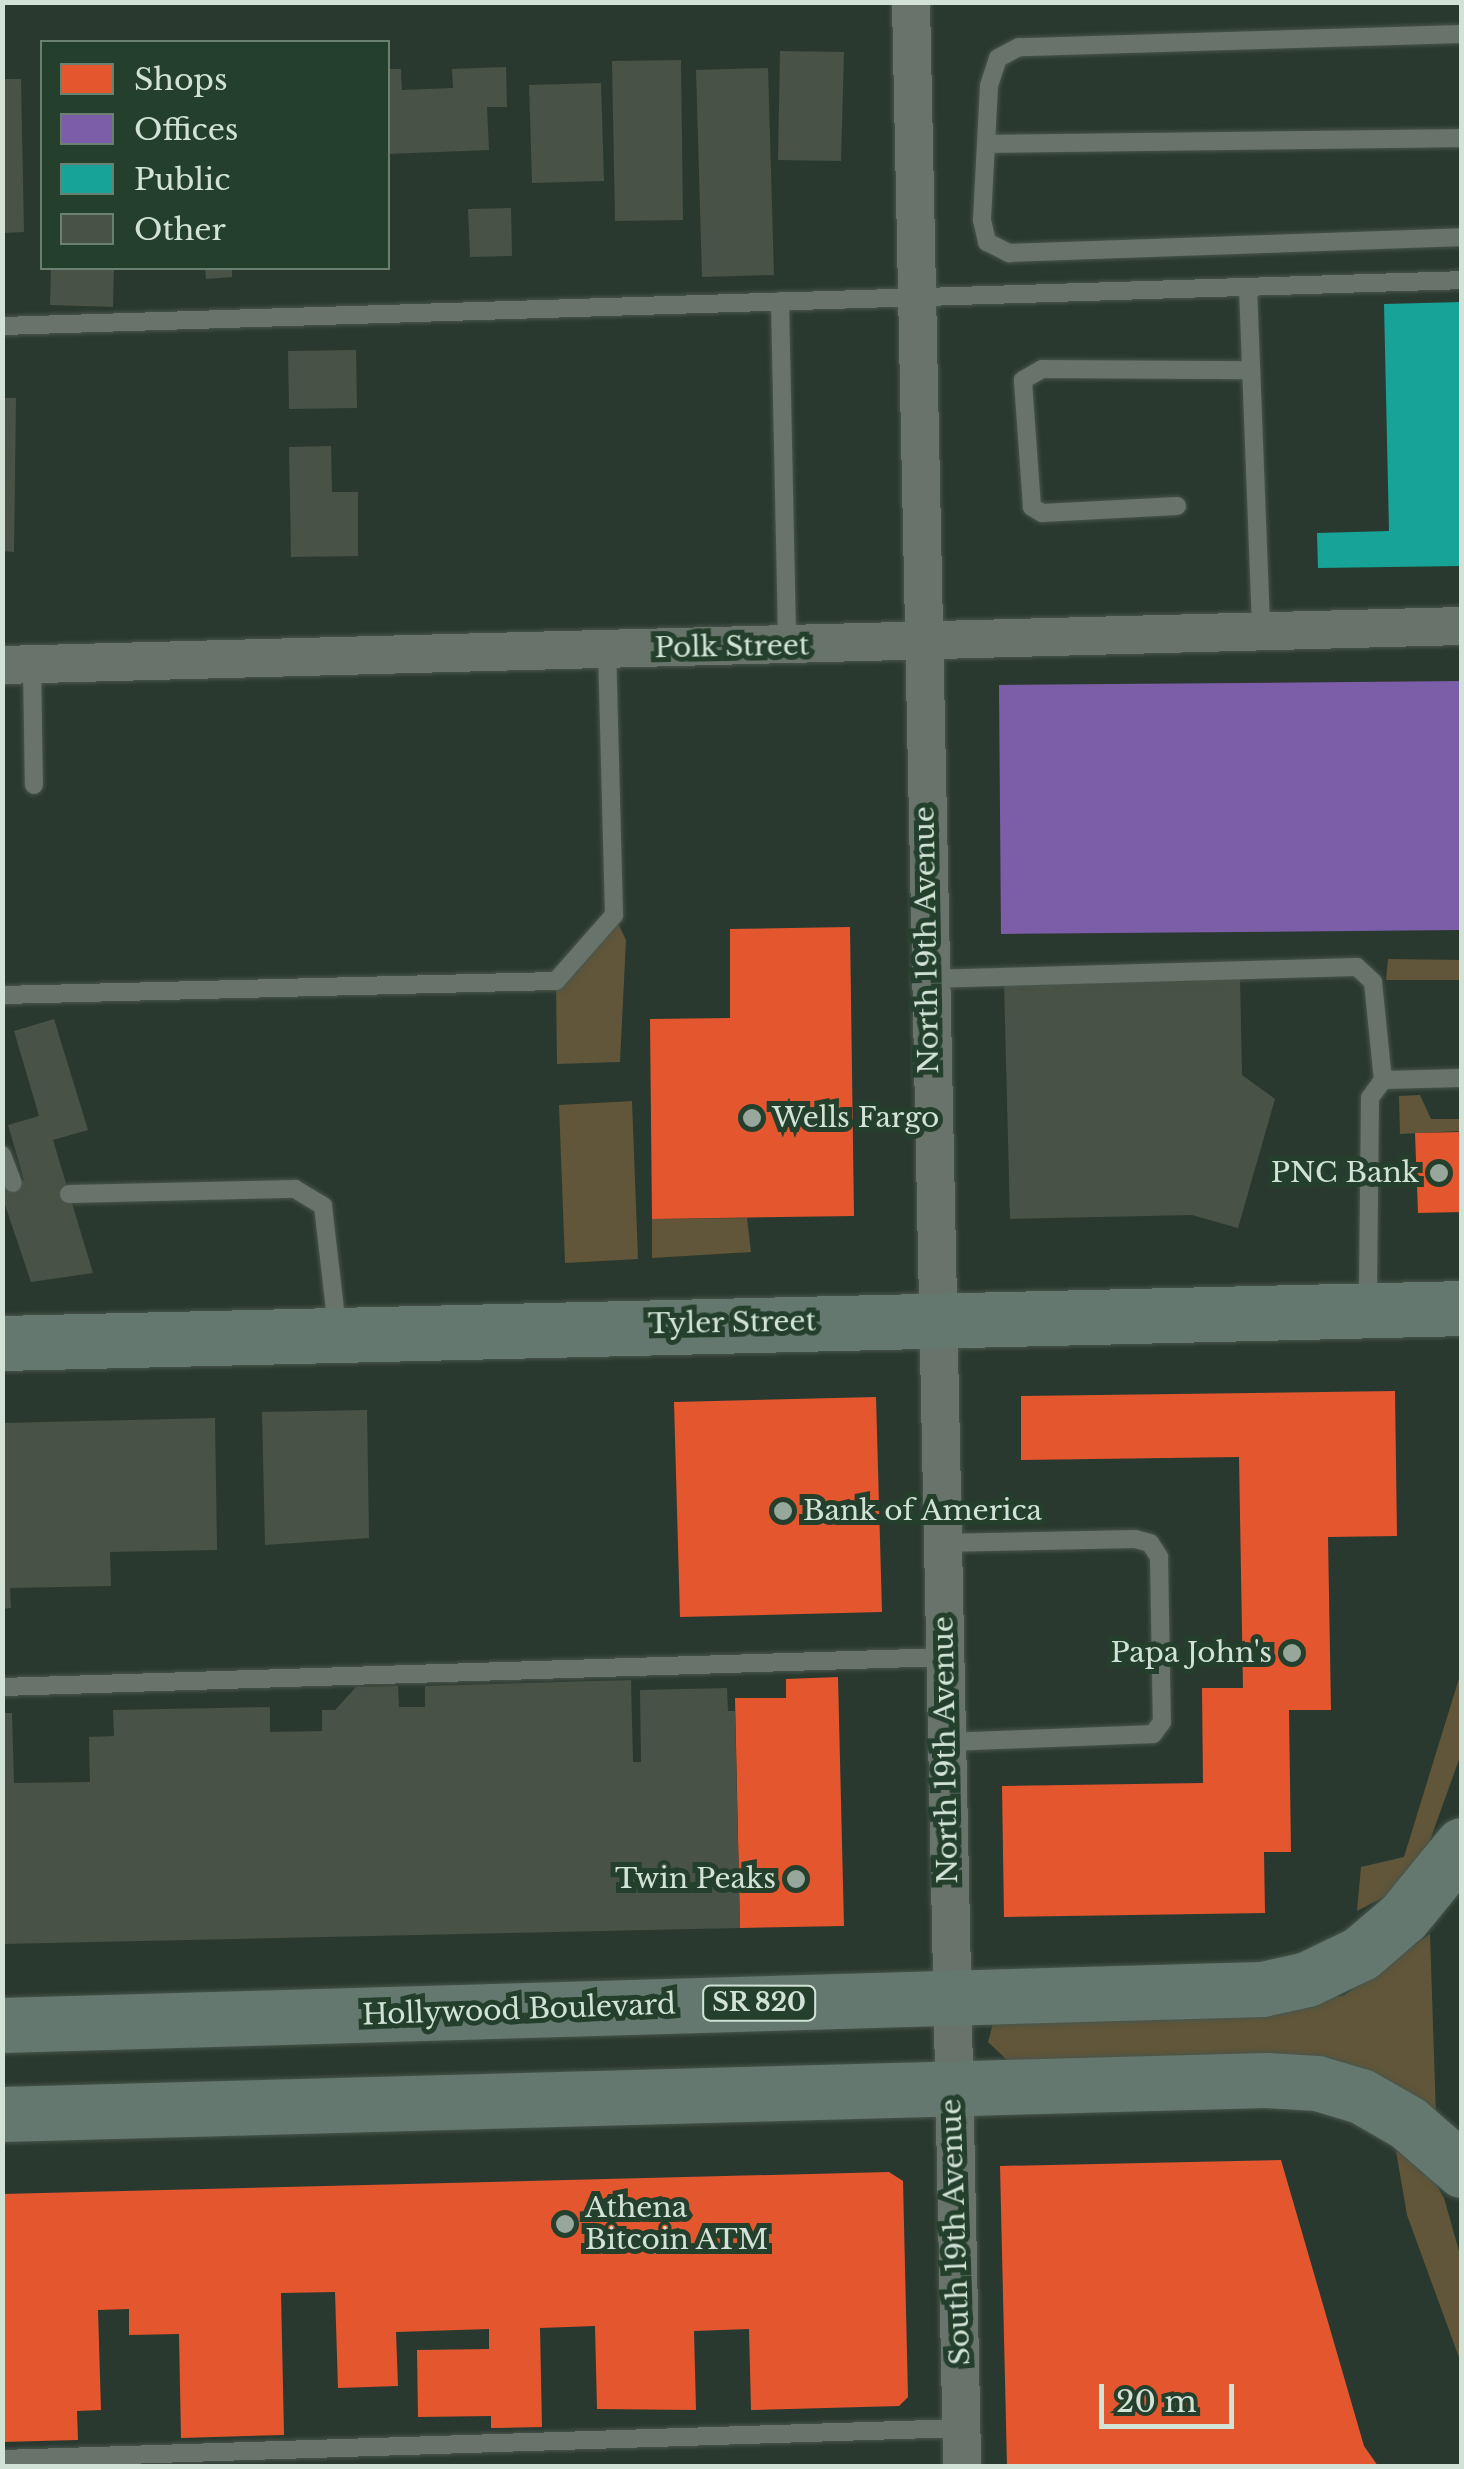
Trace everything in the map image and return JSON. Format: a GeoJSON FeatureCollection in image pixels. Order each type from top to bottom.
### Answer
{"type":"FeatureCollection","features":[{"type":"Feature","properties":{"kind":"main road","name":"Tyler Street"},"geometry":{"type":"LineString","coordinates":[[2,1343],[1462,1308]]}},
{"type":"Feature","properties":{"kind":"main road","name":"Hollywood Boulevard"},"geometry":{"type":"LineString","coordinates":[[2,2025],[1202,1993],[1307,1978],[1361,1953],[1403,1917],[1462,1845]]}},
{"type":"Feature","properties":{"kind":"main road"},"geometry":{"type":"LineString","coordinates":[[2,2114],[1316,2083],[1361,2096],[1408,2123],[1462,2170]]}},
{"type":"Feature","properties":{"kind":"street","name":"North 19th Avenue"},"geometry":{"type":"LineString","coordinates":[[911,2],[934,1318],[949,1742],[950,1997]]}},
{"type":"Feature","properties":{"kind":"street","name":"Polk Street"},"geometry":{"type":"LineString","coordinates":[[17,665],[1462,626]]}},
{"type":"Feature","properties":{"kind":"street","name":"South 19th Avenue"},"geometry":{"type":"LineString","coordinates":[[950,1997],[962,2466]]}},
{"type":"Feature","properties":{"kind":"lane"},"geometry":{"type":"LineString","coordinates":[[1462,34],[1020,47],[998,58],[989,86],[982,220],[988,242],[1008,253],[1462,237]]}},
{"type":"Feature","properties":{"kind":"lane"},"geometry":{"type":"LineString","coordinates":[[988,144],[1462,138]]}},
{"type":"Feature","properties":{"kind":"lane"},"geometry":{"type":"LineString","coordinates":[[2,326],[1462,280]]}},
{"type":"Feature","properties":{"kind":"lane"},"geometry":{"type":"LineString","coordinates":[[1248,286],[1261,632]]}},
{"type":"Feature","properties":{"kind":"lane"},"geometry":{"type":"LineString","coordinates":[[780,301],[787,646]]}},
{"type":"Feature","properties":{"kind":"lane"},"geometry":{"type":"LineString","coordinates":[[1177,506],[1042,513],[1032,507],[1024,380],[1042,369],[1250,370]]}},
{"type":"Feature","properties":{"kind":"lane"},"geometry":{"type":"LineString","coordinates":[[2,995],[556,981],[614,915],[607,650]]}},
{"type":"Feature","properties":{"kind":"lane"},"geometry":{"type":"LineString","coordinates":[[17,665],[34,785]]}},
{"type":"Feature","properties":{"kind":"lane"},"geometry":{"type":"LineString","coordinates":[[928,979],[1357,967],[1373,982],[1383,1080],[1370,1098],[1368,1310]]}},
{"type":"Feature","properties":{"kind":"lane"},"geometry":{"type":"LineString","coordinates":[[1383,1080],[1462,1078]]}},
{"type":"Feature","properties":{"kind":"lane"},"geometry":{"type":"LineString","coordinates":[[2,1154],[13,1183]]}},
{"type":"Feature","properties":{"kind":"lane"},"geometry":{"type":"LineString","coordinates":[[69,1194],[295,1188],[323,1206],[337,1333]]}},
{"type":"Feature","properties":{"kind":"lane"},"geometry":{"type":"LineString","coordinates":[[941,1543],[1135,1539],[1150,1543],[1159,1556],[1162,1722],[1153,1734],[949,1742]]}},
{"type":"Feature","properties":{"kind":"lane"},"geometry":{"type":"LineString","coordinates":[[2,1688],[946,1657]]}},
{"type":"Feature","properties":{"kind":"lane"},"geometry":{"type":"LineString","coordinates":[[2,2459],[962,2428]]}},
{"type":"Feature","properties":{"kind":"shaded area"},"geometry":{"type":"Polygon","coordinates":[[[614,915],[626,940],[620,1062],[557,1064],[556,981],[614,915]]]}},
{"type":"Feature","properties":{"kind":"shaded area"},"geometry":{"type":"Polygon","coordinates":[[[1388,959],[1461,960],[1461,980],[1386,980],[1388,959]]]}},
{"type":"Feature","properties":{"kind":"shaded area"},"geometry":{"type":"Polygon","coordinates":[[[1420,1095],[1431,1119],[1461,1119],[1461,1131],[1400,1134],[1399,1096],[1420,1095]]]}},
{"type":"Feature","properties":{"kind":"shaded area"},"geometry":{"type":"Polygon","coordinates":[[[632,1101],[638,1259],[565,1263],[559,1105],[632,1101]]]}},
{"type":"Feature","properties":{"kind":"shaded area"},"geometry":{"type":"Polygon","coordinates":[[[747,1218],[751,1252],[652,1258],[652,1219],[747,1218]]]}},
{"type":"Feature","properties":{"kind":"shaded area"},"geometry":{"type":"Polygon","coordinates":[[[1461,1672],[1461,1754],[1428,1846],[1384,1897],[1357,1911],[1361,1867],[1404,1857],[1461,1672]]]}},
{"type":"Feature","properties":{"kind":"shaded area"},"geometry":{"type":"Polygon","coordinates":[[[1430,1934],[1436,2116],[1007,2060],[988,2042],[994,2020],[1024,2014],[1343,1996],[1430,1934]]]}},
{"type":"Feature","properties":{"kind":"shaded area"},"geometry":{"type":"Polygon","coordinates":[[[1396,2151],[1422,2161],[1444,2198],[1461,2258],[1461,2363],[1407,2215],[1396,2151]]]}},
{"type":"Feature","properties":{"kind":"building: Shops","name":"Wells Fargo"},"geometry":{"type":"Polygon","coordinates":[[[850,927],[854,1216],[652,1219],[650,1019],[730,1018],[730,929],[850,927]]]}},
{"type":"Feature","properties":{"kind":"building: Shops","name":"PNC Bank"},"geometry":{"type":"Polygon","coordinates":[[[1462,1132],[1462,1212],[1418,1213],[1415,1133],[1462,1132]]]}},
{"type":"Feature","properties":{"kind":"building: Shops"},"geometry":{"type":"Polygon","coordinates":[[[1395,1391],[1397,1536],[1328,1537],[1331,1710],[1289,1710],[1291,1852],[1264,1852],[1265,1913],[1004,1917],[1002,1786],[1203,1783],[1202,1688],[1243,1688],[1239,1457],[1021,1460],[1021,1396],[1395,1391]]]}},
{"type":"Feature","properties":{"kind":"building: Shops"},"geometry":{"type":"Polygon","coordinates":[[[876,1397],[882,1612],[680,1617],[674,1402],[876,1397]]]}},
{"type":"Feature","properties":{"kind":"building: Shops"},"geometry":{"type":"Polygon","coordinates":[[[838,1677],[844,1926],[740,1928],[735,1698],[786,1698],[786,1679],[838,1677]]]}},
{"type":"Feature","properties":{"kind":"building: Shops"},"geometry":{"type":"Polygon","coordinates":[[[1281,2160],[1364,2446],[1378,2466],[1007,2466],[1000,2166],[1281,2160]]]}},
{"type":"Feature","properties":{"kind":"building: Shops"},"geometry":{"type":"Polygon","coordinates":[[[889,2172],[903,2181],[908,2397],[899,2406],[751,2410],[749,2329],[694,2331],[696,2410],[597,2409],[595,2326],[540,2328],[542,2427],[491,2428],[491,2416],[418,2417],[417,2350],[489,2349],[489,2329],[396,2332],[398,2386],[338,2388],[335,2292],[281,2293],[284,2435],[181,2438],[179,2334],[129,2335],[129,2309],[98,2310],[101,2410],[77,2411],[78,2440],[2,2442],[2,2194],[889,2172]]]}},
{"type":"Feature","properties":{"kind":"building: Offices"},"geometry":{"type":"Polygon","coordinates":[[[1462,681],[1462,930],[1001,934],[999,685],[1462,681]]]}},
{"type":"Feature","properties":{"kind":"building: Public"},"geometry":{"type":"Polygon","coordinates":[[[1462,302],[1462,566],[1318,568],[1317,533],[1389,531],[1384,304],[1462,302]]]}},
{"type":"Feature","properties":{"kind":"building: Other"},"geometry":{"type":"Polygon","coordinates":[[[780,51],[844,52],[841,161],[778,160],[780,51]]]}},
{"type":"Feature","properties":{"kind":"building: Other"},"geometry":{"type":"Polygon","coordinates":[[[681,60],[683,220],[615,221],[612,61],[681,60]]]}},
{"type":"Feature","properties":{"kind":"building: Other"},"geometry":{"type":"Polygon","coordinates":[[[506,67],[507,107],[487,107],[489,150],[390,154],[390,69],[401,69],[402,90],[453,88],[452,69],[506,67]]]}},
{"type":"Feature","properties":{"kind":"building: Other"},"geometry":{"type":"Polygon","coordinates":[[[768,68],[774,275],[702,277],[696,70],[768,68]]]}},
{"type":"Feature","properties":{"kind":"building: Other"},"geometry":{"type":"Polygon","coordinates":[[[2,79],[21,79],[24,232],[2,233],[2,79]]]}},
{"type":"Feature","properties":{"kind":"building: Other"},"geometry":{"type":"Polygon","coordinates":[[[601,83],[604,181],[532,183],[529,85],[601,83]]]}},
{"type":"Feature","properties":{"kind":"building: Other"},"geometry":{"type":"Polygon","coordinates":[[[511,208],[512,256],[470,257],[468,209],[511,208]]]}},
{"type":"Feature","properties":{"kind":"building: Other"},"geometry":{"type":"Polygon","coordinates":[[[51,270],[114,270],[113,307],[50,305],[51,270]]]}},
{"type":"Feature","properties":{"kind":"building: Other"},"geometry":{"type":"Polygon","coordinates":[[[205,270],[232,270],[232,277],[206,279],[205,270]]]}},
{"type":"Feature","properties":{"kind":"building: Other"},"geometry":{"type":"Polygon","coordinates":[[[356,350],[357,408],[289,409],[288,351],[356,350]]]}},
{"type":"Feature","properties":{"kind":"building: Other"},"geometry":{"type":"Polygon","coordinates":[[[2,398],[16,398],[14,552],[2,551],[2,398]]]}},
{"type":"Feature","properties":{"kind":"building: Other"},"geometry":{"type":"Polygon","coordinates":[[[331,446],[332,492],[358,492],[358,556],[291,557],[289,447],[331,446]]]}},
{"type":"Feature","properties":{"kind":"building: Other"},"geometry":{"type":"Polygon","coordinates":[[[1240,978],[1242,1075],[1275,1099],[1238,1228],[1192,1215],[1010,1219],[1004,983],[1240,978]]]}},
{"type":"Feature","properties":{"kind":"building: Other"},"geometry":{"type":"Polygon","coordinates":[[[54,1019],[88,1130],[53,1140],[93,1273],[31,1282],[2,1196],[2,1186],[24,1180],[8,1125],[39,1116],[14,1031],[54,1019]]]}},
{"type":"Feature","properties":{"kind":"building: Other"},"geometry":{"type":"Polygon","coordinates":[[[367,1410],[369,1538],[265,1545],[262,1412],[367,1410]]]}},
{"type":"Feature","properties":{"kind":"building: Other"},"geometry":{"type":"Polygon","coordinates":[[[215,1418],[217,1550],[110,1552],[111,1586],[10,1588],[11,1608],[2,1609],[2,1423],[215,1418]]]}},
{"type":"Feature","properties":{"kind":"building: Other"},"geometry":{"type":"Polygon","coordinates":[[[631,1680],[633,1762],[641,1762],[640,1690],[727,1688],[728,1711],[735,1711],[740,1928],[2,1944],[2,1713],[12,1713],[14,1783],[90,1782],[89,1737],[114,1736],[113,1710],[270,1707],[270,1732],[322,1731],[322,1710],[335,1710],[356,1687],[398,1686],[399,1707],[425,1707],[425,1686],[631,1680]]]}},
{"type":"Feature","properties":{"kind":"place","name":"Wells Fargo"},"geometry":{"type":"Point","coordinates":[752,1118]}},
{"type":"Feature","properties":{"kind":"place","name":"PNC Bank"},"geometry":{"type":"Point","coordinates":[1439,1173]}},
{"type":"Feature","properties":{"kind":"place","name":"Bank of America"},"geometry":{"type":"Point","coordinates":[783,1511]}},
{"type":"Feature","properties":{"kind":"place","name":"Papa John's"},"geometry":{"type":"Point","coordinates":[1292,1653]}},
{"type":"Feature","properties":{"kind":"place","name":"Twin Peaks"},"geometry":{"type":"Point","coordinates":[796,1879]}},
{"type":"Feature","properties":{"kind":"place","name":"Athena Bitcoin ATM"},"geometry":{"type":"Point","coordinates":[565,2224]}}]}
